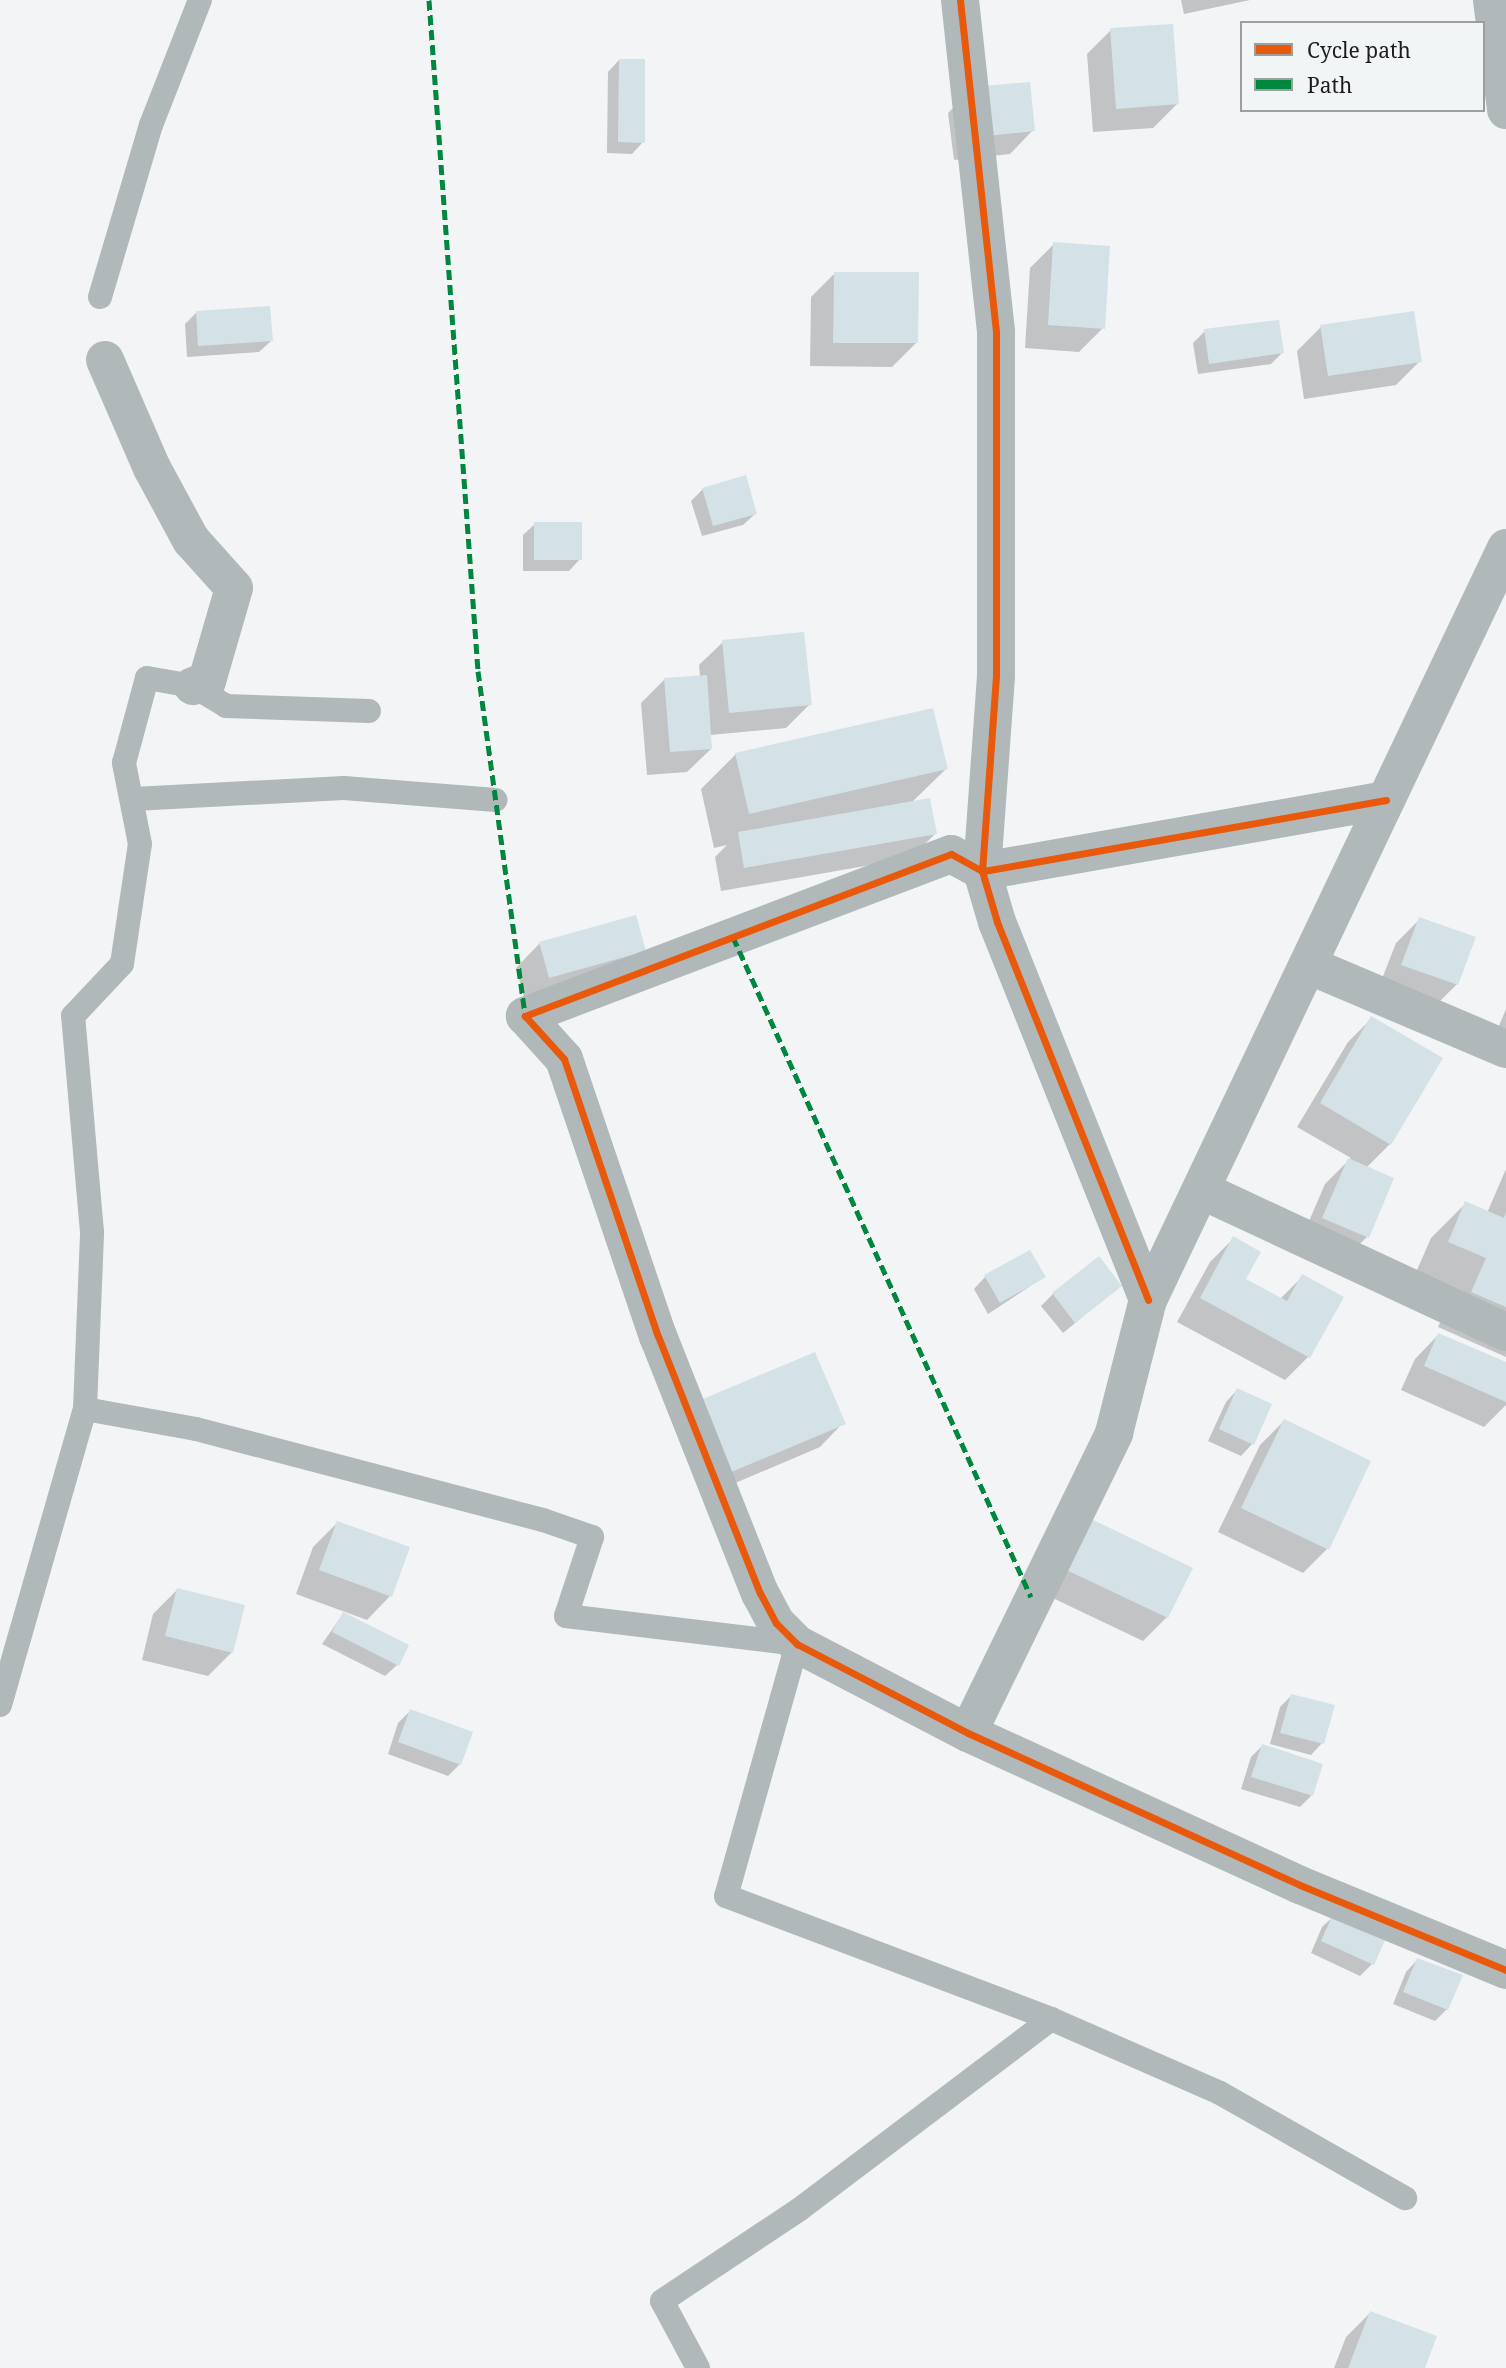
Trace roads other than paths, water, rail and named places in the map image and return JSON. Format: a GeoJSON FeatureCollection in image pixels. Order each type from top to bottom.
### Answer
{"type":"FeatureCollection","features":[{"type":"Feature","properties":{"kind":"street"},"geometry":{"type":"LineString","coordinates":[[960,0],[996,332],[996,676],[982,870],[1002,934],[1148,1300]]}},
{"type":"Feature","properties":{"kind":"street"},"geometry":{"type":"LineString","coordinates":[[1492,0],[1506,110]]}},
{"type":"Feature","properties":{"kind":"street"},"geometry":{"type":"LineString","coordinates":[[105,360],[152,468],[191,540],[234,588],[207,681],[193,686]]}},
{"type":"Feature","properties":{"kind":"street"},"geometry":{"type":"LineString","coordinates":[[968,1733],[1114,1433],[1148,1300],[1506,548]]}},
{"type":"Feature","properties":{"kind":"street"},"geometry":{"type":"LineString","coordinates":[[1386,800],[982,870],[951,855],[939,858],[525,1016],[564,1059],[658,1336],[760,1593],[776,1623],[797,1644],[968,1733],[1300,1885],[1506,1970]]}},
{"type":"Feature","properties":{"kind":"street"},"geometry":{"type":"LineString","coordinates":[[1308,965],[1506,1049]]}},
{"type":"Feature","properties":{"kind":"street"},"geometry":{"type":"LineString","coordinates":[[1201,1190],[1506,1332]]}},
{"type":"Feature","properties":{"kind":"lane"},"geometry":{"type":"LineString","coordinates":[[100,297],[151,125],[200,0]]}},
{"type":"Feature","properties":{"kind":"lane"},"geometry":{"type":"LineString","coordinates":[[0,1705],[85,1409],[92,1232],[72,1016],[122,964],[140,844],[134,799],[124,763],[147,678],[193,686],[226,706],[369,711]]}},
{"type":"Feature","properties":{"kind":"lane"},"geometry":{"type":"LineString","coordinates":[[134,799],[344,788],[496,800]]}},
{"type":"Feature","properties":{"kind":"lane"},"geometry":{"type":"LineString","coordinates":[[85,1409],[196,1429],[592,1537],[566,1616],[797,1644],[726,1896],[1051,2019],[1220,2093],[1405,2198]]}},
{"type":"Feature","properties":{"kind":"lane"},"geometry":{"type":"LineString","coordinates":[[698,2368],[662,2301],[800,2209],[1051,2019]]}}]}
